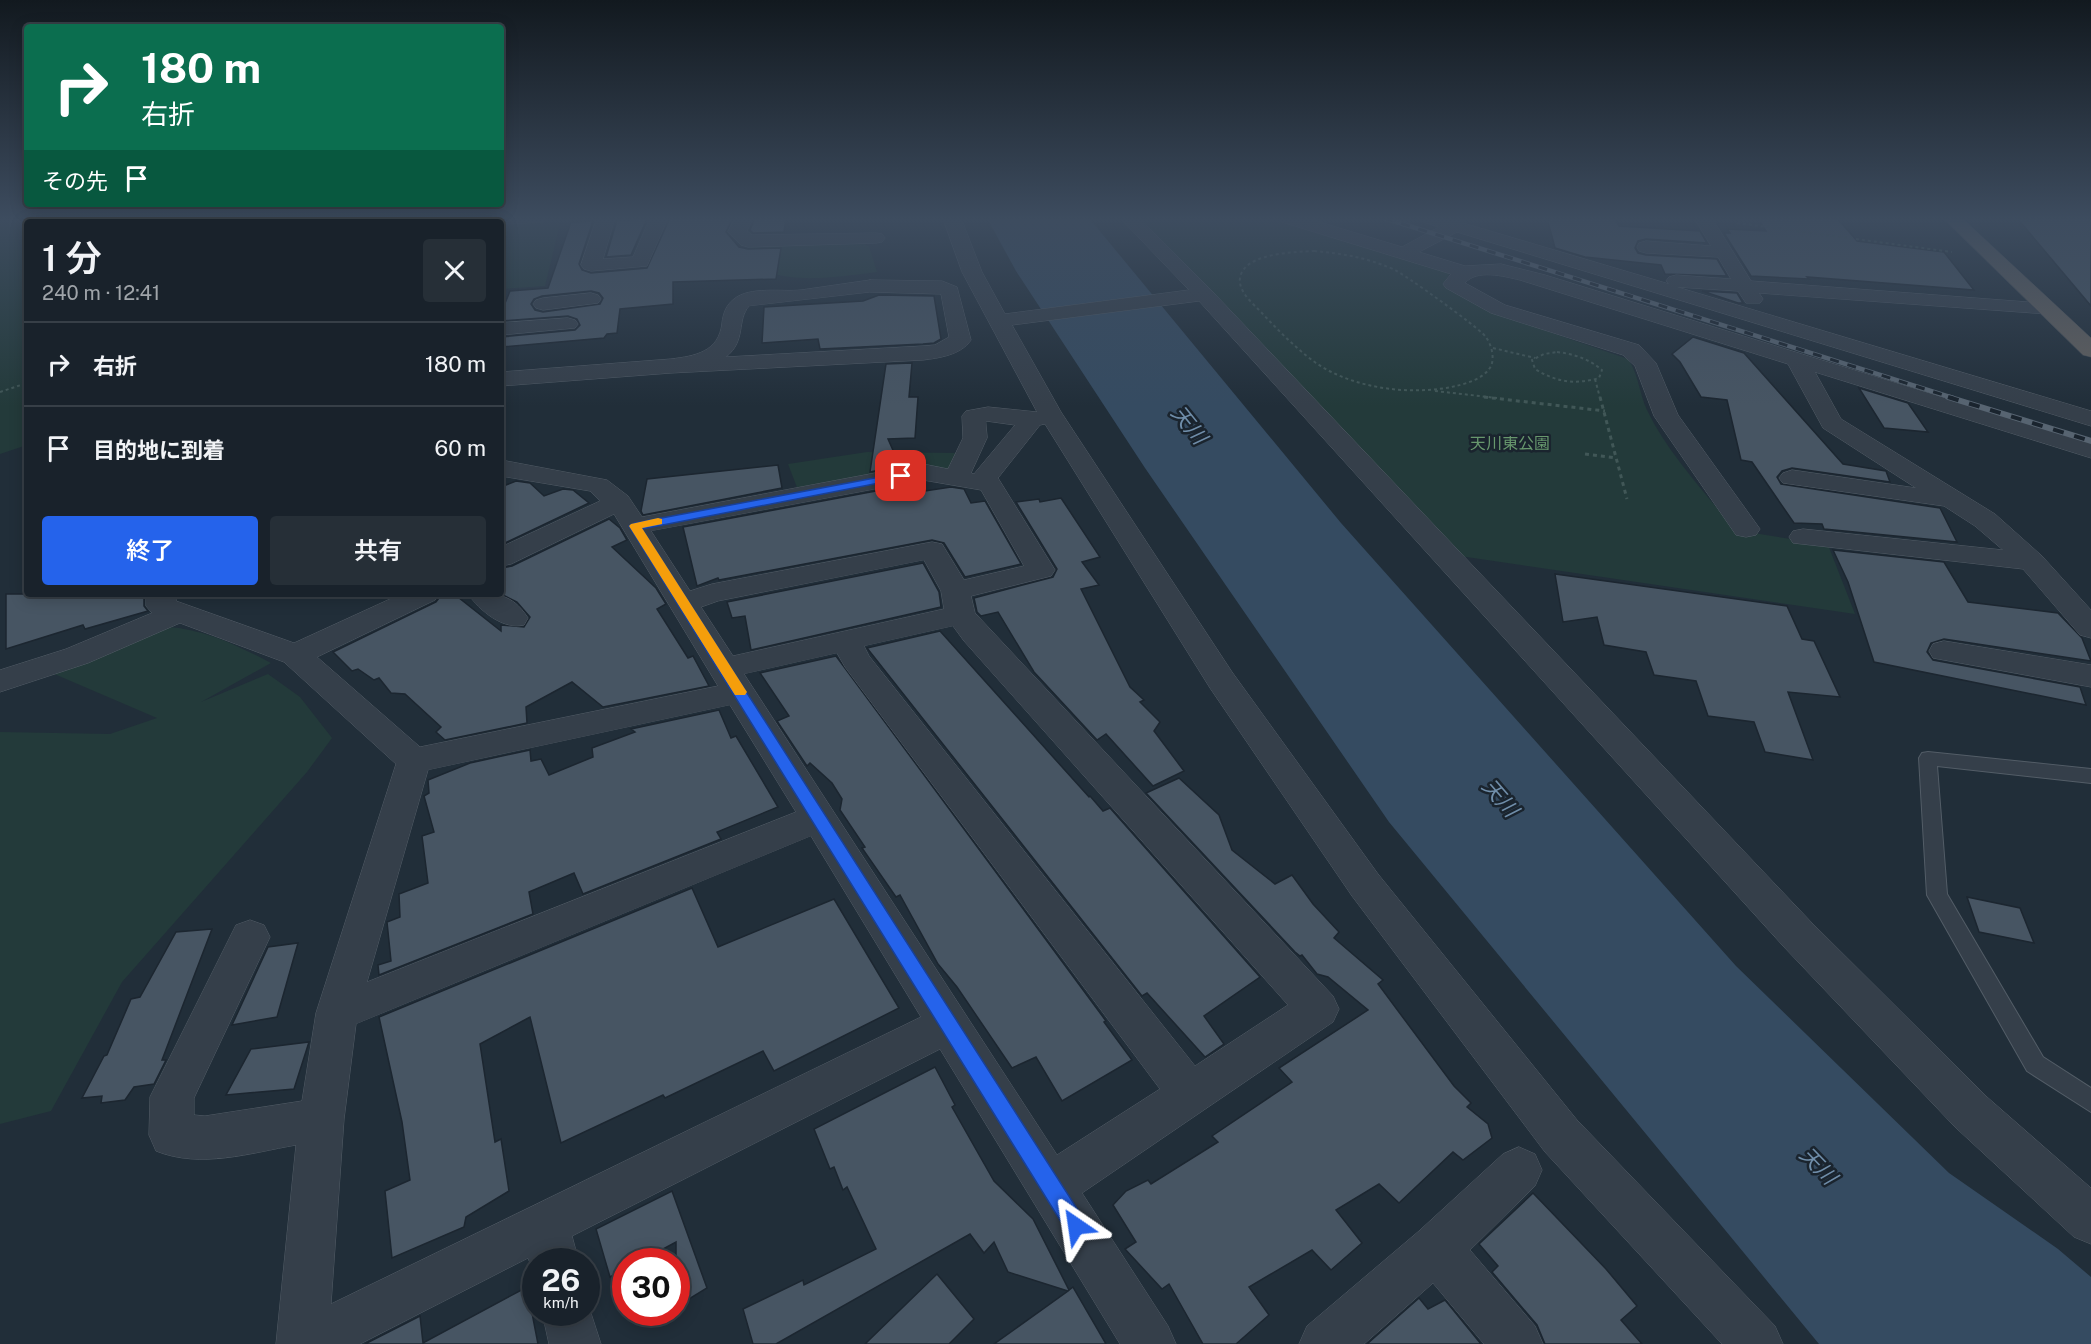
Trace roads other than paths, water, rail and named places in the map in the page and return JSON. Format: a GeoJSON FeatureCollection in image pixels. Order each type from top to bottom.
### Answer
{"type":"FeatureCollection","features":[{"type":"Feature","properties":{"kind":"highway"},"geometry":{"type":"LineString","coordinates":[[2019,281],[2091,350]]}},
{"type":"Feature","properties":{"kind":"street"},"geometry":{"type":"LineString","coordinates":[[976,281],[1042,418],[1221,680],[1365,885],[1561,1136],[1757,1344]]}},
{"type":"Feature","properties":{"kind":"street"},"geometry":{"type":"LineString","coordinates":[[1191,281],[1798,934],[1971,1112],[2091,1220]]}},
{"type":"Feature","properties":{"kind":"street"},"geometry":{"type":"LineString","coordinates":[[1456,281],[1453,284],[1498,309],[1631,350],[1645,363],[1666,416],[1746,529]]}},
{"type":"Feature","properties":{"kind":"street"},"geometry":{"type":"LineString","coordinates":[[1539,281],[2091,451]]}},
{"type":"Feature","properties":{"kind":"street"},"geometry":{"type":"LineString","coordinates":[[1633,281],[2091,419]]}},
{"type":"Feature","properties":{"kind":"street"},"geometry":{"type":"LineString","coordinates":[[1670,281],[2047,308]]}},
{"type":"Feature","properties":{"kind":"street"},"geometry":{"type":"LineString","coordinates":[[1741,281],[1770,323]]}},
{"type":"Feature","properties":{"kind":"street"},"geometry":{"type":"LineString","coordinates":[[504,379],[671,366],[923,353],[940,351],[960,340],[950,291],[942,288],[870,286],[799,296],[755,298],[742,302],[732,316],[731,333],[723,348],[710,358],[671,366]]}},
{"type":"Feature","properties":{"kind":"street"},"geometry":{"type":"LineString","coordinates":[[997,321],[1204,294]]}},
{"type":"Feature","properties":{"kind":"street"},"geometry":{"type":"LineString","coordinates":[[536,327],[545,296],[591,300]]}},
{"type":"Feature","properties":{"kind":"street"},"geometry":{"type":"LineString","coordinates":[[504,329],[568,324]]}},
{"type":"Feature","properties":{"kind":"street"},"geometry":{"type":"LineString","coordinates":[[1797,359],[1831,423],[1985,520],[2032,562],[2088,621]]}},
{"type":"Feature","properties":{"kind":"street"},"geometry":{"type":"LineString","coordinates":[[968,480],[975,438],[974,416],[988,414],[1042,418]]}},
{"type":"Feature","properties":{"kind":"street"},"geometry":{"type":"LineString","coordinates":[[968,480],[1042,418]]}},
{"type":"Feature","properties":{"kind":"street"},"geometry":{"type":"LineString","coordinates":[[504,469],[598,485],[627,514],[1150,1344]]}},
{"type":"Feature","properties":{"kind":"street"},"geometry":{"type":"LineString","coordinates":[[414,761],[732,680],[958,603],[1041,570],[990,484],[923,472],[627,514],[504,557]]}},
{"type":"Feature","properties":{"kind":"street"},"geometry":{"type":"LineString","coordinates":[[1792,478],[1955,501]]}},
{"type":"Feature","properties":{"kind":"street"},"geometry":{"type":"LineString","coordinates":[[1803,537],[2032,562]]}},
{"type":"Feature","properties":{"kind":"street"},"geometry":{"type":"LineString","coordinates":[[683,603],[712,592],[932,550],[958,603],[1318,1009],[1051,1186]]}},
{"type":"Feature","properties":{"kind":"street"},"geometry":{"type":"LineString","coordinates":[[295,655],[419,597]]}},
{"type":"Feature","properties":{"kind":"street"},"geometry":{"type":"LineString","coordinates":[[487,597],[513,618]]}},
{"type":"Feature","properties":{"kind":"street"},"geometry":{"type":"LineString","coordinates":[[0,681],[77,656],[169,603],[295,655],[414,761]]}},
{"type":"Feature","properties":{"kind":"street"},"geometry":{"type":"LineString","coordinates":[[847,642],[855,660],[1191,1095]]}},
{"type":"Feature","properties":{"kind":"street"},"geometry":{"type":"LineString","coordinates":[[1944,651],[2091,676]]}},
{"type":"Feature","properties":{"kind":"street"},"geometry":{"type":"LineString","coordinates":[[414,761],[337,1013],[321,1119],[303,1344],[550,1243],[949,1024]]}},
{"type":"Feature","properties":{"kind":"street"},"geometry":{"type":"LineString","coordinates":[[337,1013],[819,818]]}},
{"type":"Feature","properties":{"kind":"street"},"geometry":{"type":"LineString","coordinates":[[250,937],[172,1097],[172,1135],[205,1138],[321,1119]]}},
{"type":"Feature","properties":{"kind":"street"},"geometry":{"type":"LineString","coordinates":[[1325,1344],[1436,1248],[1519,1170]]}},
{"type":"Feature","properties":{"kind":"street"},"geometry":{"type":"LineString","coordinates":[[1436,1248],[1517,1344]]}},
{"type":"Feature","properties":{"kind":"street"},"geometry":{"type":"LineString","coordinates":[[570,1326],[575,1344]]}},
{"type":"Feature","properties":{"kind":"lane"},"geometry":{"type":"LineString","coordinates":[[2091,776],[1928,758],[1937,896],[2035,1064],[2091,1101]]}},
{"type":"Feature","properties":{"kind":"water","name":"天川"},"geometry":{"type":"Polygon","coordinates":[[[1022,281],[1141,281],[1341,523],[1736,966],[1949,1173],[2058,1249],[2091,1277],[2091,1344],[1819,1344],[1389,822],[1145,468],[1022,281]]]}},
{"type":"Feature","properties":{"kind":"railway"},"geometry":{"type":"LineString","coordinates":[[1582,281],[1953,398]]}},
{"type":"Feature","properties":{"kind":"railway"},"geometry":{"type":"LineString","coordinates":[[1948,397],[2091,441]]}},
{"type":"Feature","properties":{"kind":"park label","name":"天川東公園"},"geometry":{"type":"Point","coordinates":[1510,443]}}]}
